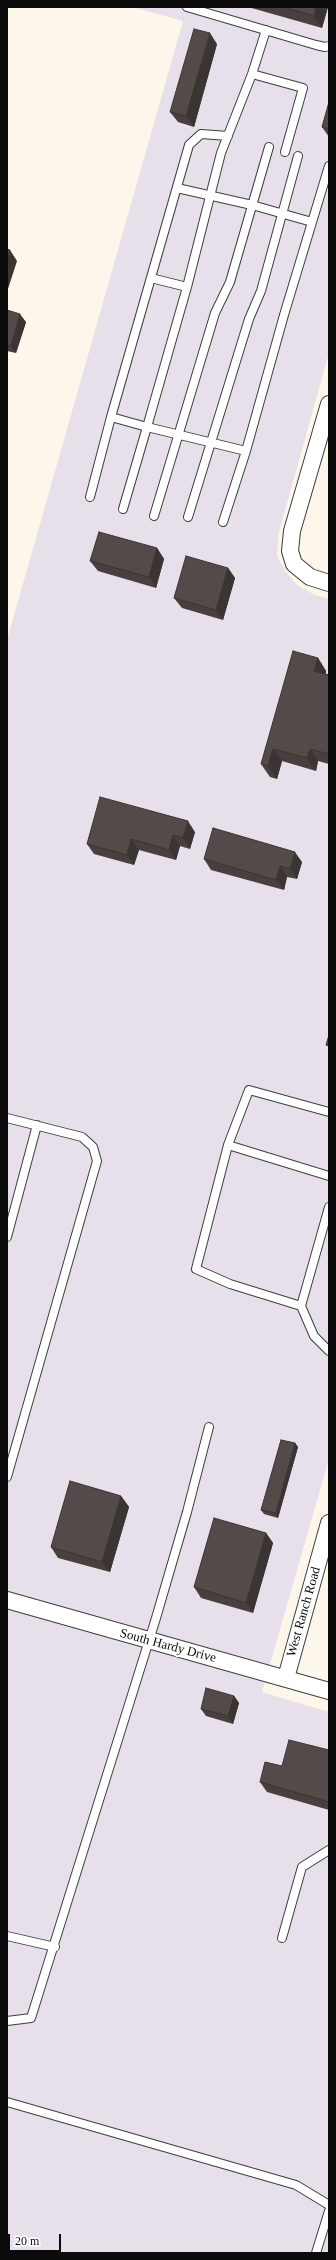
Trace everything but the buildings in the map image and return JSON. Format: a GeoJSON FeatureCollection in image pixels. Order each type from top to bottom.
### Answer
{"type":"FeatureCollection","features":[{"type":"Feature","properties":{"kind":"street"},"geometry":{"type":"LineString","coordinates":[[329,404],[292,531],[290,551],[294,564],[310,577],[329,583]]}},
{"type":"Feature","properties":{"kind":"street","name":"West Ranch Road"},"geometry":{"type":"LineString","coordinates":[[286,1678],[329,1523]]}},
{"type":"Feature","properties":{"kind":"street","name":"South Hardy Drive"},"geometry":{"type":"LineString","coordinates":[[7,1600],[329,1691]]}},
{"type":"Feature","properties":{"kind":"lane"},"geometry":{"type":"LineString","coordinates":[[186,7],[316,45],[325,47],[329,46]]}},
{"type":"Feature","properties":{"kind":"lane"},"geometry":{"type":"LineString","coordinates":[[123,508],[187,287],[220,153],[252,74],[266,30]]}},
{"type":"Feature","properties":{"kind":"lane"},"geometry":{"type":"LineString","coordinates":[[252,74],[303,88],[285,152]]}},
{"type":"Feature","properties":{"kind":"lane"},"geometry":{"type":"LineString","coordinates":[[90,497],[111,417],[189,144],[201,134],[228,136]]}},
{"type":"Feature","properties":{"kind":"lane"},"geometry":{"type":"LineString","coordinates":[[154,516],[215,313],[230,282],[269,147]]}},
{"type":"Feature","properties":{"kind":"lane"},"geometry":{"type":"LineString","coordinates":[[188,517],[248,319],[262,291],[298,156]]}},
{"type":"Feature","properties":{"kind":"lane"},"geometry":{"type":"LineString","coordinates":[[223,522],[246,451],[284,315],[329,166]]}},
{"type":"Feature","properties":{"kind":"lane"},"geometry":{"type":"LineString","coordinates":[[177,188],[252,205],[312,222]]}},
{"type":"Feature","properties":{"kind":"lane"},"geometry":{"type":"LineString","coordinates":[[151,278],[187,287]]}},
{"type":"Feature","properties":{"kind":"lane"},"geometry":{"type":"LineString","coordinates":[[111,417],[246,451]]}},
{"type":"Feature","properties":{"kind":"lane"},"geometry":{"type":"LineString","coordinates":[[301,1306],[230,1284],[196,1269],[228,1145],[249,1090],[329,1112]]}},
{"type":"Feature","properties":{"kind":"lane"},"geometry":{"type":"LineString","coordinates":[[7,1118],[82,1137],[93,1147],[97,1162],[7,1477]]}},
{"type":"Feature","properties":{"kind":"lane"},"geometry":{"type":"LineString","coordinates":[[7,1237],[37,1125]]}},
{"type":"Feature","properties":{"kind":"lane"},"geometry":{"type":"LineString","coordinates":[[228,1145],[329,1176]]}},
{"type":"Feature","properties":{"kind":"lane"},"geometry":{"type":"LineString","coordinates":[[329,1207],[301,1306],[314,1336],[329,1351]]}},
{"type":"Feature","properties":{"kind":"lane"},"geometry":{"type":"LineString","coordinates":[[7,2021],[31,2018],[55,1948],[149,1641],[187,1512],[209,1427]]}},
{"type":"Feature","properties":{"kind":"lane"},"geometry":{"type":"LineString","coordinates":[[282,1938],[302,1867],[329,1850]]}},
{"type":"Feature","properties":{"kind":"lane"},"geometry":{"type":"LineString","coordinates":[[7,1936],[55,1948]]}},
{"type":"Feature","properties":{"kind":"lane"},"geometry":{"type":"LineString","coordinates":[[7,2102],[296,2186],[329,2205]]}},
{"type":"Feature","properties":{"kind":"lane"},"geometry":{"type":"LineString","coordinates":[[316,2253],[329,2211]]}},
{"type":"Feature","properties":{"kind":"shaded area"},"geometry":{"type":"Polygon","coordinates":[[[132,7],[329,7],[329,353],[279,532],[277,555],[285,571],[297,585],[315,595],[329,599],[329,1459],[262,1692],[329,1712],[329,2253],[7,2253],[7,640],[183,21],[132,7]]]}}]}
